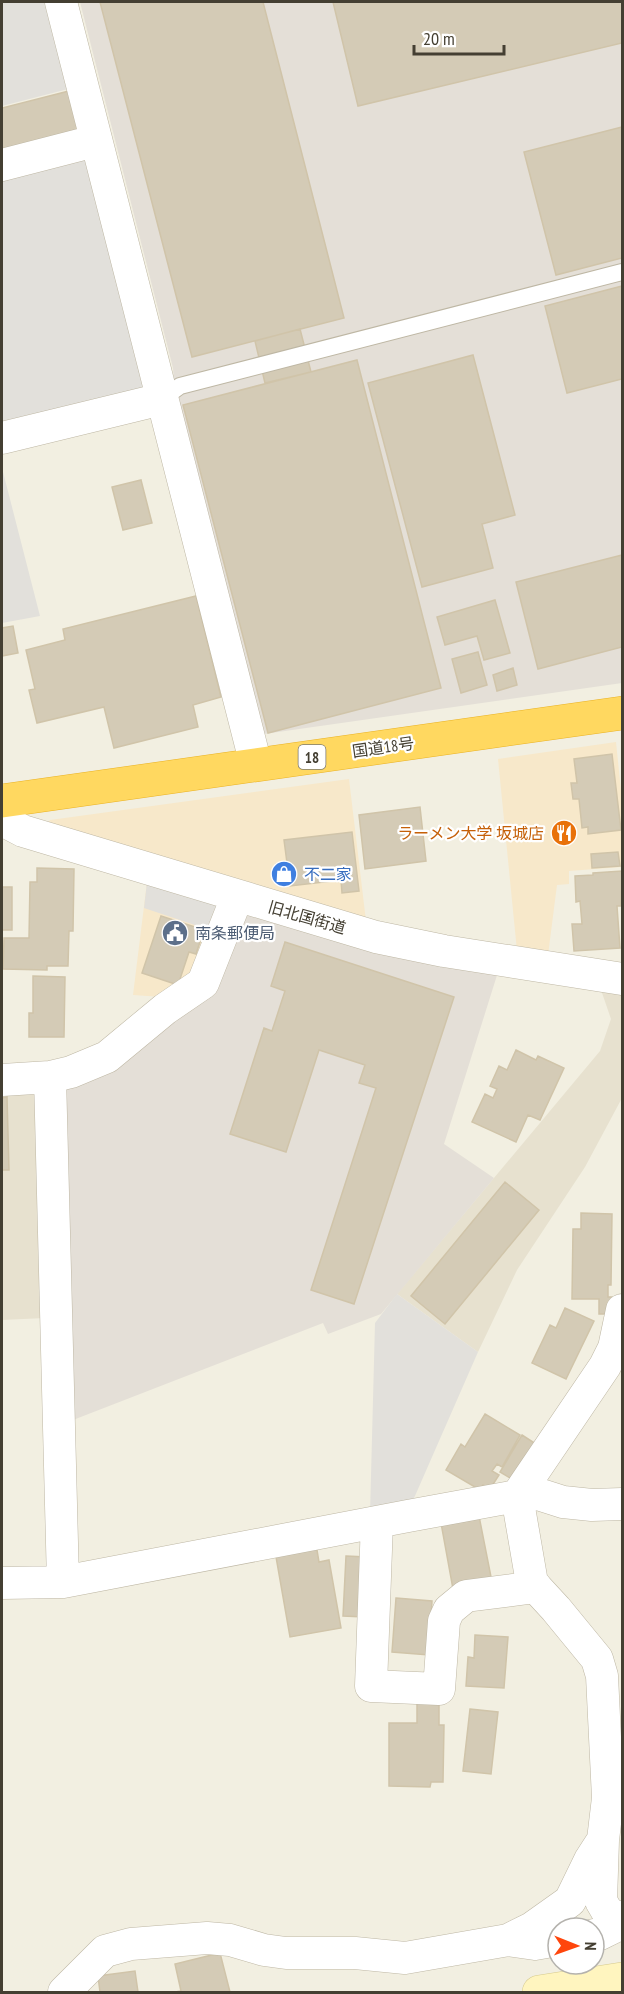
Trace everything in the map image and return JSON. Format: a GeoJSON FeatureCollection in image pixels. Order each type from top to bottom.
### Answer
{"type":"FeatureCollection","features":[{"type":"Feature","properties":{"kind":"highway","name":"国道18号"},"geometry":{"type":"LineString","coordinates":[[2,801],[622,713]]}},
{"type":"Feature","properties":{"kind":"street"},"geometry":{"type":"LineString","coordinates":[[61,2],[256,765]]}},
{"type":"Feature","properties":{"kind":"street"},"geometry":{"type":"LineString","coordinates":[[2,165],[95,141]]}},
{"type":"Feature","properties":{"kind":"street"},"geometry":{"type":"LineString","coordinates":[[2,438],[162,399]]}},
{"type":"Feature","properties":{"kind":"street","name":"旧北国街道"},"geometry":{"type":"LineString","coordinates":[[2,819],[23,831],[376,937],[444,951],[622,979]]}},
{"type":"Feature","properties":{"kind":"street"},"geometry":{"type":"LineString","coordinates":[[2,1080],[50,1077],[71,1072],[107,1056],[165,1009],[203,983],[237,897]]}},
{"type":"Feature","properties":{"kind":"street"},"geometry":{"type":"LineString","coordinates":[[50,1077],[63,1582]]}},
{"type":"Feature","properties":{"kind":"street"},"geometry":{"type":"LineString","coordinates":[[622,1310],[614,1348],[605,1366],[517,1497],[532,1583],[597,1659],[602,1676],[608,1798],[603,1840],[602,1901],[608,1913],[622,1921]]}},
{"type":"Feature","properties":{"kind":"street"},"geometry":{"type":"LineString","coordinates":[[2,1583],[63,1582],[538,1494],[563,1502],[592,1505],[622,1504]]}},
{"type":"Feature","properties":{"kind":"street"},"geometry":{"type":"LineString","coordinates":[[377,1522],[370,1686],[439,1689],[444,1621],[449,1610],[466,1596],[536,1587]]}},
{"type":"Feature","properties":{"kind":"street"},"geometry":{"type":"LineString","coordinates":[[64,1992],[105,1951],[131,1944],[207,1938],[230,1940],[264,1950],[286,1953],[355,1953],[405,1958],[508,1940],[532,1928],[570,1901],[590,1860],[603,1840]]}},
{"type":"Feature","properties":{"kind":"street"},"geometry":{"type":"LineString","coordinates":[[606,1929],[622,1921]]}},
{"type":"Feature","properties":{"kind":"street"},"geometry":{"type":"LineString","coordinates":[[508,1940],[535,1944],[546,1942]]}},
{"type":"Feature","properties":{"kind":"street"},"geometry":{"type":"LineString","coordinates":[[538,1992],[622,1979]]}},
{"type":"Feature","properties":{"kind":"lane"},"geometry":{"type":"LineString","coordinates":[[162,399],[180,386],[622,272]]}},
{"type":"Feature","properties":{"kind":"shaded area"},"geometry":{"type":"Polygon","coordinates":[[[2,2],[50,2],[72,88],[2,106],[2,2]]]}},
{"type":"Feature","properties":{"kind":"shaded area"},"geometry":{"type":"Polygon","coordinates":[[[80,2],[622,2],[622,683],[264,734],[176,406],[173,368],[80,2]]]}},
{"type":"Feature","properties":{"kind":"shaded area"},"geometry":{"type":"Polygon","coordinates":[[[86,155],[149,391],[2,432],[2,176],[86,155]]]}},
{"type":"Feature","properties":{"kind":"shaded area"},"geometry":{"type":"Polygon","coordinates":[[[2,468],[40,616],[2,623],[2,468]]]}},
{"type":"Feature","properties":{"kind":"shaded area","name":"ラーメン大学 坂城店"},"geometry":{"type":"Polygon","coordinates":[[[616,742],[622,800],[622,867],[569,871],[569,884],[557,885],[548,955],[517,951],[498,759],[616,742]]]}},
{"type":"Feature","properties":{"kind":"shaded area","name":"不二家"},"geometry":{"type":"Polygon","coordinates":[[[349,779],[366,921],[47,824],[50,820],[349,779]]]}},
{"type":"Feature","properties":{"kind":"shaded area","name":"南条郵便局"},"geometry":{"type":"Polygon","coordinates":[[[147,882],[219,904],[193,973],[162,997],[133,995],[147,882]]]}},
{"type":"Feature","properties":{"kind":"shaded area"},"geometry":{"type":"Polygon","coordinates":[[[147,882],[218,902],[207,929],[144,908],[147,882]]]}},
{"type":"Feature","properties":{"kind":"shaded area"},"geometry":{"type":"Polygon","coordinates":[[[246,912],[498,972],[444,1144],[494,1178],[381,1314],[328,1334],[323,1323],[73,1420],[64,1086],[113,1066],[246,912]]]}},
{"type":"Feature","properties":{"kind":"shaded area"},"geometry":{"type":"Polygon","coordinates":[[[600,987],[622,992],[622,1098],[585,1167],[517,1270],[478,1352],[397,1294],[600,1051],[611,1019],[600,987]]]}},
{"type":"Feature","properties":{"kind":"shaded area"},"geometry":{"type":"Polygon","coordinates":[[[2,1092],[38,1094],[45,1318],[2,1320],[2,1092]]]}},
{"type":"Feature","properties":{"kind":"shaded area"},"geometry":{"type":"Polygon","coordinates":[[[397,1294],[478,1352],[411,1505],[370,1514],[375,1323],[397,1294]]]}},
{"type":"Feature","properties":{"kind":"building"},"geometry":{"type":"Polygon","coordinates":[[[100,2],[263,2],[344,318],[192,357],[100,2]]]}},
{"type":"Feature","properties":{"kind":"building"},"geometry":{"type":"Polygon","coordinates":[[[333,2],[622,2],[622,43],[358,106],[333,2]]]}},
{"type":"Feature","properties":{"kind":"building"},"geometry":{"type":"Polygon","coordinates":[[[69,91],[80,135],[2,155],[2,108],[69,91]]]}},
{"type":"Feature","properties":{"kind":"building"},"geometry":{"type":"Polygon","coordinates":[[[622,127],[622,258],[556,275],[524,152],[622,127]]]}},
{"type":"Feature","properties":{"kind":"building"},"geometry":{"type":"Polygon","coordinates":[[[622,286],[622,379],[567,393],[545,306],[622,286]]]}},
{"type":"Feature","properties":{"kind":"building"},"geometry":{"type":"Polygon","coordinates":[[[300,329],[311,372],[265,383],[255,341],[300,329]]]}},
{"type":"Feature","properties":{"kind":"building"},"geometry":{"type":"Polygon","coordinates":[[[473,355],[515,515],[482,524],[493,568],[422,587],[368,383],[473,355]]]}},
{"type":"Feature","properties":{"kind":"building"},"geometry":{"type":"Polygon","coordinates":[[[357,360],[441,688],[268,733],[183,405],[357,360]]]}},
{"type":"Feature","properties":{"kind":"building"},"geometry":{"type":"Polygon","coordinates":[[[141,480],[152,523],[123,530],[112,487],[141,480]]]}},
{"type":"Feature","properties":{"kind":"building"},"geometry":{"type":"Polygon","coordinates":[[[622,555],[622,647],[538,669],[516,582],[622,555]]]}},
{"type":"Feature","properties":{"kind":"building"},"geometry":{"type":"Polygon","coordinates":[[[196,596],[221,697],[193,705],[198,727],[114,748],[104,707],[37,723],[29,690],[35,689],[26,650],[65,640],[63,629],[196,596]]]}},
{"type":"Feature","properties":{"kind":"building"},"geometry":{"type":"Polygon","coordinates":[[[495,600],[510,653],[484,660],[477,636],[445,645],[437,617],[495,600]]]}},
{"type":"Feature","properties":{"kind":"building"},"geometry":{"type":"Polygon","coordinates":[[[13,626],[18,653],[2,656],[2,628],[13,626]]]}},
{"type":"Feature","properties":{"kind":"building"},"geometry":{"type":"Polygon","coordinates":[[[478,652],[487,685],[461,693],[452,659],[478,652]]]}},
{"type":"Feature","properties":{"kind":"building"},"geometry":{"type":"Polygon","coordinates":[[[513,668],[517,685],[497,691],[493,675],[513,668]]]}},
{"type":"Feature","properties":{"kind":"building"},"geometry":{"type":"Polygon","coordinates":[[[612,754],[621,830],[588,834],[588,827],[582,828],[579,799],[573,799],[571,783],[577,783],[574,759],[612,754]]]}},
{"type":"Feature","properties":{"kind":"building"},"geometry":{"type":"Polygon","coordinates":[[[420,807],[426,861],[365,869],[359,815],[420,807]]]}},
{"type":"Feature","properties":{"kind":"building"},"geometry":{"type":"Polygon","coordinates":[[[352,832],[359,891],[342,893],[341,880],[290,886],[284,840],[352,832]]]}},
{"type":"Feature","properties":{"kind":"building"},"geometry":{"type":"Polygon","coordinates":[[[618,852],[620,866],[592,868],[591,854],[618,852]]]}},
{"type":"Feature","properties":{"kind":"building"},"geometry":{"type":"Polygon","coordinates":[[[37,868],[74,869],[73,931],[69,931],[68,966],[47,966],[47,970],[3,969],[4,938],[29,938],[30,882],[37,882],[37,868]]]}},
{"type":"Feature","properties":{"kind":"building"},"geometry":{"type":"Polygon","coordinates":[[[622,871],[621,906],[617,906],[620,948],[574,951],[572,924],[582,924],[580,901],[576,902],[575,876],[622,871]]]}},
{"type":"Feature","properties":{"kind":"building"},"geometry":{"type":"Polygon","coordinates":[[[2,887],[12,887],[12,930],[2,930],[2,887]]]}},
{"type":"Feature","properties":{"kind":"building"},"geometry":{"type":"Polygon","coordinates":[[[161,916],[204,930],[196,954],[189,952],[178,985],[142,973],[161,916]]]}},
{"type":"Feature","properties":{"kind":"building"},"geometry":{"type":"Polygon","coordinates":[[[285,942],[454,997],[354,1304],[311,1290],[376,1088],[359,1083],[365,1065],[319,1050],[286,1152],[230,1134],[264,1028],[272,1031],[285,991],[271,986],[285,942]]]}},
{"type":"Feature","properties":{"kind":"building"},"geometry":{"type":"Polygon","coordinates":[[[33,976],[65,977],[64,1037],[29,1037],[29,1013],[33,1013],[33,976]]]}},
{"type":"Feature","properties":{"kind":"building"},"geometry":{"type":"Polygon","coordinates":[[[516,1050],[536,1060],[538,1056],[564,1068],[540,1120],[528,1115],[516,1142],[472,1122],[485,1094],[493,1098],[497,1089],[490,1086],[499,1066],[507,1070],[516,1050]]]}},
{"type":"Feature","properties":{"kind":"building"},"geometry":{"type":"Polygon","coordinates":[[[7,1097],[9,1170],[2,1170],[2,1098],[7,1097]]]}},
{"type":"Feature","properties":{"kind":"building"},"geometry":{"type":"Polygon","coordinates":[[[505,1182],[539,1210],[445,1324],[411,1296],[505,1182]]]}},
{"type":"Feature","properties":{"kind":"building"},"geometry":{"type":"Polygon","coordinates":[[[581,1213],[612,1214],[611,1285],[608,1285],[608,1297],[612,1297],[611,1314],[599,1314],[599,1299],[572,1299],[573,1229],[581,1229],[581,1213]]]}},
{"type":"Feature","properties":{"kind":"building"},"geometry":{"type":"Polygon","coordinates":[[[565,1308],[594,1321],[566,1379],[532,1363],[550,1325],[556,1328],[565,1308]]]}},
{"type":"Feature","properties":{"kind":"building"},"geometry":{"type":"Polygon","coordinates":[[[485,1414],[520,1435],[502,1467],[497,1464],[492,1471],[499,1475],[490,1489],[483,1485],[480,1490],[446,1470],[461,1444],[465,1447],[485,1414]]]}},
{"type":"Feature","properties":{"kind":"building"},"geometry":{"type":"Polygon","coordinates":[[[522,1435],[536,1444],[515,1481],[500,1472],[522,1435]]]}},
{"type":"Feature","properties":{"kind":"building"},"geometry":{"type":"Polygon","coordinates":[[[479,1516],[492,1582],[453,1589],[441,1523],[479,1516]]]}},
{"type":"Feature","properties":{"kind":"building"},"geometry":{"type":"Polygon","coordinates":[[[316,1544],[319,1562],[329,1560],[341,1628],[290,1637],[275,1551],[316,1544]]]}},
{"type":"Feature","properties":{"kind":"building"},"geometry":{"type":"Polygon","coordinates":[[[346,1556],[367,1557],[364,1617],[343,1616],[346,1556]]]}},
{"type":"Feature","properties":{"kind":"building"},"geometry":{"type":"Polygon","coordinates":[[[396,1598],[432,1601],[429,1655],[392,1652],[396,1598]]]}},
{"type":"Feature","properties":{"kind":"building"},"geometry":{"type":"Polygon","coordinates":[[[475,1635],[508,1637],[504,1688],[466,1686],[468,1657],[474,1658],[475,1635]]]}},
{"type":"Feature","properties":{"kind":"building"},"geometry":{"type":"Polygon","coordinates":[[[417,1703],[439,1703],[439,1725],[444,1725],[443,1782],[431,1782],[430,1787],[389,1786],[389,1723],[417,1723],[417,1703]]]}},
{"type":"Feature","properties":{"kind":"building"},"geometry":{"type":"Polygon","coordinates":[[[470,1709],[498,1712],[491,1774],[463,1771],[470,1709]]]}},
{"type":"Feature","properties":{"kind":"building"},"geometry":{"type":"Polygon","coordinates":[[[220,1953],[230,1992],[175,1992],[181,1991],[175,1964],[220,1953]]]}},
{"type":"Feature","properties":{"kind":"building"},"geometry":{"type":"Polygon","coordinates":[[[135,1971],[138,1992],[100,1992],[98,1976],[135,1971]]]}},
{"type":"Feature","properties":{"kind":"place","name":"ラーメン大学 坂城店"},"geometry":{"type":"Point","coordinates":[564,833]}},
{"type":"Feature","properties":{"kind":"place","name":"不二家"},"geometry":{"type":"Point","coordinates":[284,874]}},
{"type":"Feature","properties":{"kind":"place","name":"南条郵便局"},"geometry":{"type":"Point","coordinates":[175,933]}}]}
